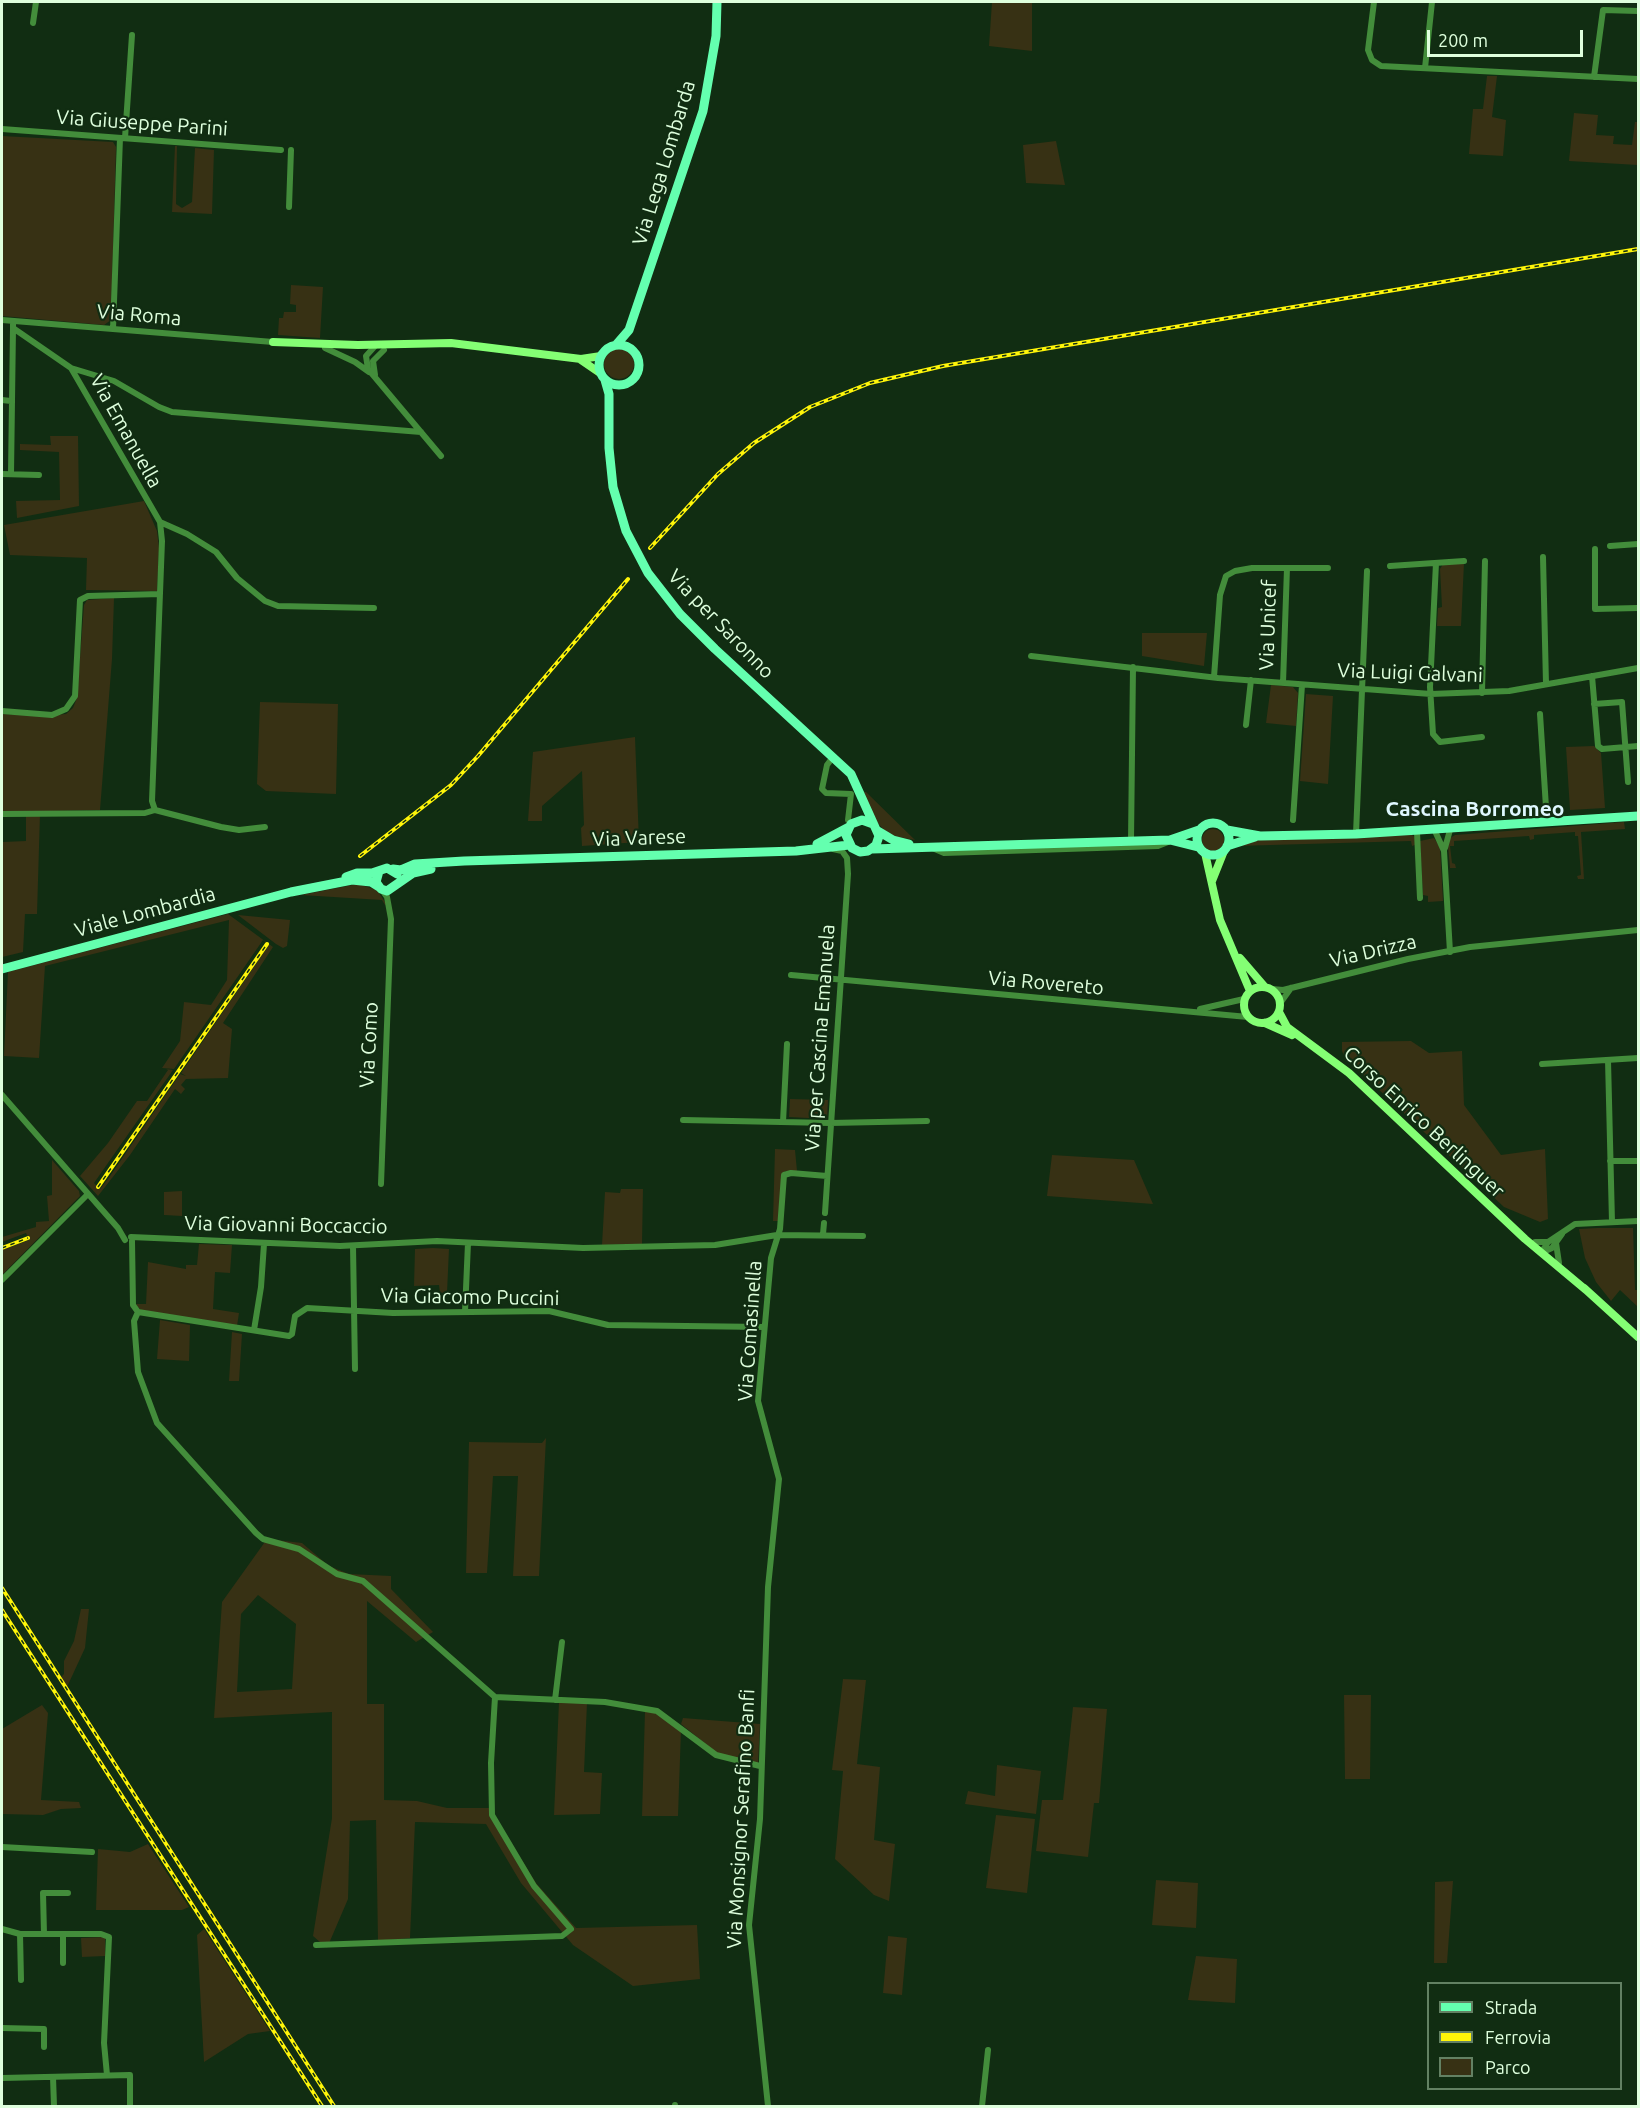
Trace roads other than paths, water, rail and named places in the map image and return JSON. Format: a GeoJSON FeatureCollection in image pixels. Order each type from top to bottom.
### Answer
{"type":"FeatureCollection","features":[{"type":"Feature","properties":{"kind":"main road","name":"Via Lega Lombarda"},"geometry":{"type":"LineString","coordinates":[[616,345],[629,330],[703,111],[716,36],[717,2]]}},
{"type":"Feature","properties":{"kind":"main road"},"geometry":{"type":"LineString","coordinates":[[609,410],[618,391],[638,372],[638,361],[629,330]]}},
{"type":"Feature","properties":{"kind":"main road"},"geometry":{"type":"LineString","coordinates":[[626,383],[614,384],[603,376],[601,356],[605,350],[616,345],[626,346],[634,352]]}},
{"type":"Feature","properties":{"kind":"main road","name":"Via per Saronno"},"geometry":{"type":"LineString","coordinates":[[603,376],[609,410],[610,459],[616,501],[629,537],[648,573],[680,614],[715,649],[856,780],[860,796],[876,827]]}},
{"type":"Feature","properties":{"kind":"main road"},"geometry":{"type":"LineString","coordinates":[[860,796],[846,835],[853,848],[865,852],[873,849],[1170,840],[1214,822],[1227,830],[1260,836],[1417,832],[1638,816]]}},
{"type":"Feature","properties":{"kind":"main road"},"geometry":{"type":"LineString","coordinates":[[849,824],[862,820],[893,840],[929,847]]}},
{"type":"Feature","properties":{"kind":"main road","name":"Via Varese"},"geometry":{"type":"LineString","coordinates":[[796,851],[825,841],[849,824]]}},
{"type":"Feature","properties":{"kind":"main road"},"geometry":{"type":"LineString","coordinates":[[873,849],[878,840],[876,827]]}},
{"type":"Feature","properties":{"kind":"main road"},"geometry":{"type":"LineString","coordinates":[[1199,830],[1196,839],[1201,850]]}},
{"type":"Feature","properties":{"kind":"main road"},"geometry":{"type":"LineString","coordinates":[[1226,849],[1229,839],[1227,830]]}},
{"type":"Feature","properties":{"kind":"main road"},"geometry":{"type":"LineString","coordinates":[[1170,840],[1214,855],[1260,836]]}},
{"type":"Feature","properties":{"kind":"main road","name":"Via Varese"},"geometry":{"type":"LineString","coordinates":[[393,869],[401,870],[415,864],[853,848]]}},
{"type":"Feature","properties":{"kind":"main road","name":"Via Varese"},"geometry":{"type":"LineString","coordinates":[[395,887],[421,870],[484,861]]}},
{"type":"Feature","properties":{"kind":"main road"},"geometry":{"type":"LineString","coordinates":[[384,868],[393,869],[398,876],[395,887],[387,891],[379,887],[375,879],[379,871],[384,868]]}},
{"type":"Feature","properties":{"kind":"main road","name":"Viale Lombardia"},"geometry":{"type":"LineString","coordinates":[[2,969],[298,892],[351,875],[379,871]]}},
{"type":"Feature","properties":{"kind":"main road","name":"Viale Lombardia"},"geometry":{"type":"LineString","coordinates":[[298,892],[360,880],[379,887]]}},
{"type":"Feature","properties":{"kind":"street"},"geometry":{"type":"LineString","coordinates":[[33,23],[36,2]]}},
{"type":"Feature","properties":{"kind":"street"},"geometry":{"type":"LineString","coordinates":[[1374,2],[1368,50],[1374,62],[1381,66],[1638,79]]}},
{"type":"Feature","properties":{"kind":"street"},"geometry":{"type":"LineString","coordinates":[[1425,68],[1432,2]]}},
{"type":"Feature","properties":{"kind":"street"},"geometry":{"type":"LineString","coordinates":[[1594,77],[1603,9],[1638,11]]}},
{"type":"Feature","properties":{"kind":"street"},"geometry":{"type":"LineString","coordinates":[[113,329],[123,138],[132,35]]}},
{"type":"Feature","properties":{"kind":"street","name":"Via Giuseppe Parini"},"geometry":{"type":"LineString","coordinates":[[2,129],[281,150]]}},
{"type":"Feature","properties":{"kind":"street"},"geometry":{"type":"LineString","coordinates":[[289,207],[291,150]]}},
{"type":"Feature","properties":{"kind":"street","name":"Via Roma"},"geometry":{"type":"LineString","coordinates":[[2,320],[13,324],[113,329],[273,342]]}},
{"type":"Feature","properties":{"kind":"street"},"geometry":{"type":"LineString","coordinates":[[13,324],[71,368],[114,381],[172,412],[421,432]]}},
{"type":"Feature","properties":{"kind":"street"},"geometry":{"type":"LineString","coordinates":[[11,474],[13,324]]}},
{"type":"Feature","properties":{"kind":"street"},"geometry":{"type":"LineString","coordinates":[[273,342],[376,348]]}},
{"type":"Feature","properties":{"kind":"street"},"geometry":{"type":"LineString","coordinates":[[298,344],[325,348],[376,348],[445,343],[581,359],[601,356]]}},
{"type":"Feature","properties":{"kind":"street"},"geometry":{"type":"LineString","coordinates":[[325,348],[355,362],[376,378]]}},
{"type":"Feature","properties":{"kind":"street"},"geometry":{"type":"LineString","coordinates":[[376,348],[365,360],[376,378],[441,456]]}},
{"type":"Feature","properties":{"kind":"street"},"geometry":{"type":"LineString","coordinates":[[376,348],[372,371],[376,378]]}},
{"type":"Feature","properties":{"kind":"street"},"geometry":{"type":"LineString","coordinates":[[581,359],[603,376]]}},
{"type":"Feature","properties":{"kind":"street","name":"Via Emanuella"},"geometry":{"type":"LineString","coordinates":[[71,368],[160,522]]}},
{"type":"Feature","properties":{"kind":"street"},"geometry":{"type":"LineString","coordinates":[[2,400],[11,401]]}},
{"type":"Feature","properties":{"kind":"street"},"geometry":{"type":"LineString","coordinates":[[2,474],[39,475]]}},
{"type":"Feature","properties":{"kind":"street"},"geometry":{"type":"LineString","coordinates":[[155,810],[152,801],[162,541],[160,522],[187,534],[216,552],[237,578],[257,595],[278,606],[374,608]]}},
{"type":"Feature","properties":{"kind":"street"},"geometry":{"type":"LineString","coordinates":[[1610,546],[1638,544]]}},
{"type":"Feature","properties":{"kind":"street"},"geometry":{"type":"LineString","coordinates":[[1595,549],[1595,609],[1638,608]]}},
{"type":"Feature","properties":{"kind":"street"},"geometry":{"type":"LineString","coordinates":[[1543,557],[1546,684]]}},
{"type":"Feature","properties":{"kind":"street"},"geometry":{"type":"LineString","coordinates":[[1390,566],[1464,561]]}},
{"type":"Feature","properties":{"kind":"street"},"geometry":{"type":"LineString","coordinates":[[1482,693],[1485,561]]}},
{"type":"Feature","properties":{"kind":"street"},"geometry":{"type":"LineString","coordinates":[[1436,563],[1431,694],[1433,734],[1437,741],[1474,740],[1482,736]]}},
{"type":"Feature","properties":{"kind":"street","name":"Via Unicef"},"geometry":{"type":"LineString","coordinates":[[1282,683],[1287,568]]}},
{"type":"Feature","properties":{"kind":"street"},"geometry":{"type":"LineString","coordinates":[[1214,677],[1220,596],[1224,579],[1232,572],[1242,569],[1328,568]]}},
{"type":"Feature","properties":{"kind":"street"},"geometry":{"type":"LineString","coordinates":[[1356,834],[1364,689],[1367,571]]}},
{"type":"Feature","properties":{"kind":"street"},"geometry":{"type":"LineString","coordinates":[[2,711],[52,715],[66,710],[75,696],[80,600],[88,596],[159,594]]}},
{"type":"Feature","properties":{"kind":"street","name":"Via Luigi Galvani"},"geometry":{"type":"LineString","coordinates":[[1031,656],[1214,677],[1431,694],[1482,693],[1638,668]]}},
{"type":"Feature","properties":{"kind":"street"},"geometry":{"type":"LineString","coordinates":[[1131,841],[1133,667]]}},
{"type":"Feature","properties":{"kind":"street"},"geometry":{"type":"LineString","coordinates":[[1592,676],[1598,746],[1602,749],[1638,746]]}},
{"type":"Feature","properties":{"kind":"street"},"geometry":{"type":"LineString","coordinates":[[1246,725],[1251,680]]}},
{"type":"Feature","properties":{"kind":"street"},"geometry":{"type":"LineString","coordinates":[[1293,820],[1302,684]]}},
{"type":"Feature","properties":{"kind":"street"},"geometry":{"type":"LineString","coordinates":[[1594,704],[1622,702],[1628,782]]}},
{"type":"Feature","properties":{"kind":"street"},"geometry":{"type":"LineString","coordinates":[[1540,714],[1550,823]]}},
{"type":"Feature","properties":{"kind":"street"},"geometry":{"type":"LineString","coordinates":[[833,757],[827,765],[822,789],[825,792],[851,794],[849,824]]}},
{"type":"Feature","properties":{"kind":"street"},"geometry":{"type":"LineString","coordinates":[[2,814],[145,813],[155,810],[239,830],[265,827]]}},
{"type":"Feature","properties":{"kind":"street"},"geometry":{"type":"LineString","coordinates":[[1450,830],[1444,851],[1450,952]]}},
{"type":"Feature","properties":{"kind":"street"},"geometry":{"type":"LineString","coordinates":[[1435,831],[1444,851]]}},
{"type":"Feature","properties":{"kind":"street"},"geometry":{"type":"LineString","coordinates":[[1417,832],[1420,898]]}},
{"type":"Feature","properties":{"kind":"street"},"geometry":{"type":"LineString","coordinates":[[929,847],[933,851],[944,853],[1158,846],[1170,840]]}},
{"type":"Feature","properties":{"kind":"street"},"geometry":{"type":"LineString","coordinates":[[818,848],[835,848],[842,851],[848,866]]}},
{"type":"Feature","properties":{"kind":"street","name":"Via per Cascina Emanuela"},"geometry":{"type":"LineString","coordinates":[[825,1213],[848,866],[853,848]]}},
{"type":"Feature","properties":{"kind":"street"},"geometry":{"type":"LineString","coordinates":[[1212,882],[1226,849]]}},
{"type":"Feature","properties":{"kind":"street"},"geometry":{"type":"LineString","coordinates":[[1201,850],[1212,882],[1220,920],[1232,948],[1247,995],[1244,1007],[1248,1017],[1254,1022],[1265,1023],[1273,1020],[1279,1012],[1281,1002],[1292,988]]}},
{"type":"Feature","properties":{"kind":"street","name":"Via Como"},"geometry":{"type":"LineString","coordinates":[[379,887],[387,897],[390,908],[391,961],[381,1184]]}},
{"type":"Feature","properties":{"kind":"street","name":"Via Como"},"geometry":{"type":"LineString","coordinates":[[390,908],[395,887]]}},
{"type":"Feature","properties":{"kind":"street","name":"Via Drizza"},"geometry":{"type":"LineString","coordinates":[[1269,988],[1292,988],[1408,959],[1450,952],[1638,930]]}},
{"type":"Feature","properties":{"kind":"street"},"geometry":{"type":"LineString","coordinates":[[1232,948],[1281,1002]]}},
{"type":"Feature","properties":{"kind":"street","name":"Via Rovereto"},"geometry":{"type":"LineString","coordinates":[[791,975],[1248,1017]]}},
{"type":"Feature","properties":{"kind":"street"},"geometry":{"type":"LineString","coordinates":[[1190,1011],[1269,988]]}},
{"type":"Feature","properties":{"kind":"street","name":"Corso Enrico Berlinguer"},"geometry":{"type":"LineString","coordinates":[[1279,1012],[1287,1027],[1327,1056],[1396,1116],[1498,1212],[1545,1249],[1638,1337]]}},
{"type":"Feature","properties":{"kind":"street","name":"Corso Enrico Berlinguer"},"geometry":{"type":"LineString","coordinates":[[1265,1023],[1327,1056]]}},
{"type":"Feature","properties":{"kind":"street"},"geometry":{"type":"LineString","coordinates":[[783,1122],[787,1044]]}},
{"type":"Feature","properties":{"kind":"street"},"geometry":{"type":"LineString","coordinates":[[1542,1064],[1638,1058]]}},
{"type":"Feature","properties":{"kind":"street"},"geometry":{"type":"LineString","coordinates":[[1608,1060],[1612,1222]]}},
{"type":"Feature","properties":{"kind":"street"},"geometry":{"type":"LineString","coordinates":[[2,1095],[129,1239],[133,1305],[138,1312],[254,1330],[261,1287],[264,1244]]}},
{"type":"Feature","properties":{"kind":"street"},"geometry":{"type":"LineString","coordinates":[[682,1120],[831,1123],[927,1121]]}},
{"type":"Feature","properties":{"kind":"street"},"geometry":{"type":"LineString","coordinates":[[1610,1161],[1638,1161]]}},
{"type":"Feature","properties":{"kind":"street","name":"Via Comasinella"},"geometry":{"type":"LineString","coordinates":[[765,1676],[768,1587],[778,1479],[758,1401],[771,1258],[780,1229],[785,1174],[827,1176]]}},
{"type":"Feature","properties":{"kind":"street"},"geometry":{"type":"LineString","coordinates":[[2,1280],[88,1194]]}},
{"type":"Feature","properties":{"kind":"street","name":"Corso Enrico Berlinguer"},"geometry":{"type":"LineString","coordinates":[[1498,1212],[1545,1249],[1586,1290]]}},
{"type":"Feature","properties":{"kind":"street"},"geometry":{"type":"LineString","coordinates":[[1545,1249],[1575,1224],[1638,1221]]}},
{"type":"Feature","properties":{"kind":"street"},"geometry":{"type":"LineString","coordinates":[[823,1234],[824,1223]]}},
{"type":"Feature","properties":{"kind":"street"},"geometry":{"type":"LineString","coordinates":[[1545,1249],[1556,1243],[1564,1231]]}},
{"type":"Feature","properties":{"kind":"street","name":"Via Giovanni Boccaccio"},"geometry":{"type":"LineString","coordinates":[[129,1239],[140,1237],[353,1246],[430,1241],[583,1248],[715,1245],[777,1234],[863,1236]]}},
{"type":"Feature","properties":{"kind":"street"},"geometry":{"type":"LineString","coordinates":[[465,1312],[468,1243]]}},
{"type":"Feature","properties":{"kind":"street"},"geometry":{"type":"LineString","coordinates":[[1556,1243],[1559,1263]]}},
{"type":"Feature","properties":{"kind":"street"},"geometry":{"type":"LineString","coordinates":[[353,1246],[355,1369]]}},
{"type":"Feature","properties":{"kind":"street","name":"Via Giacomo Puccini"},"geometry":{"type":"LineString","coordinates":[[254,1330],[290,1336],[295,1316],[307,1308],[355,1312],[549,1311],[608,1325],[764,1328]]}},
{"type":"Feature","properties":{"kind":"street"},"geometry":{"type":"LineString","coordinates":[[138,1312],[134,1321],[138,1372],[144,1395],[161,1429],[260,1537],[299,1549],[337,1574],[363,1581],[495,1697],[518,1700],[605,1702],[657,1711],[716,1755],[760,1766]]}},
{"type":"Feature","properties":{"kind":"street"},"geometry":{"type":"LineString","coordinates":[[555,1700],[562,1642]]}},
{"type":"Feature","properties":{"kind":"street","name":"Via Monsignor Serafino Banfi"},"geometry":{"type":"LineString","coordinates":[[765,1676],[760,1766],[760,1819],[749,1924],[768,2106]]}},
{"type":"Feature","properties":{"kind":"street"},"geometry":{"type":"LineString","coordinates":[[316,1946],[562,1936],[571,1929],[534,1886],[492,1815],[491,1763],[495,1697]]}},
{"type":"Feature","properties":{"kind":"street"},"geometry":{"type":"LineString","coordinates":[[2,1847],[92,1852]]}},
{"type":"Feature","properties":{"kind":"street"},"geometry":{"type":"LineString","coordinates":[[44,1934],[43,1893],[68,1893]]}},
{"type":"Feature","properties":{"kind":"street"},"geometry":{"type":"LineString","coordinates":[[2,1929],[20,1934],[107,1934],[110,1937],[104,2043],[107,2075]]}},
{"type":"Feature","properties":{"kind":"street"},"geometry":{"type":"LineString","coordinates":[[20,1934],[21,1980]]}},
{"type":"Feature","properties":{"kind":"street"},"geometry":{"type":"LineString","coordinates":[[63,1934],[63,1963]]}},
{"type":"Feature","properties":{"kind":"street"},"geometry":{"type":"LineString","coordinates":[[2,2028],[44,2029],[44,2047]]}},
{"type":"Feature","properties":{"kind":"street"},"geometry":{"type":"LineString","coordinates":[[982,2106],[988,2050]]}},
{"type":"Feature","properties":{"kind":"street"},"geometry":{"type":"LineString","coordinates":[[2,2078],[130,2075],[130,2106]]}},
{"type":"Feature","properties":{"kind":"street"},"geometry":{"type":"LineString","coordinates":[[53,2077],[54,2106]]}},
{"type":"Feature","properties":{"kind":"railway"},"geometry":{"type":"LineString","coordinates":[[650,548],[718,474],[754,443],[810,407],[870,383],[943,366],[1638,249]]}},
{"type":"Feature","properties":{"kind":"railway"},"geometry":{"type":"LineString","coordinates":[[360,856],[451,785],[628,579]]}},
{"type":"Feature","properties":{"kind":"railway"},"geometry":{"type":"LineString","coordinates":[[98,1187],[267,944]]}},
{"type":"Feature","properties":{"kind":"railway"},"geometry":{"type":"LineString","coordinates":[[2,1248],[28,1238]]}},
{"type":"Feature","properties":{"kind":"railway"},"geometry":{"type":"LineString","coordinates":[[2,1588],[334,2106]]}},
{"type":"Feature","properties":{"kind":"railway"},"geometry":{"type":"LineString","coordinates":[[2,1610],[322,2106]]}},
{"type":"Feature","properties":{"kind":"district","name":"Cascina Borromeo"},"geometry":{"type":"Point","coordinates":[1475,809]}}]}
